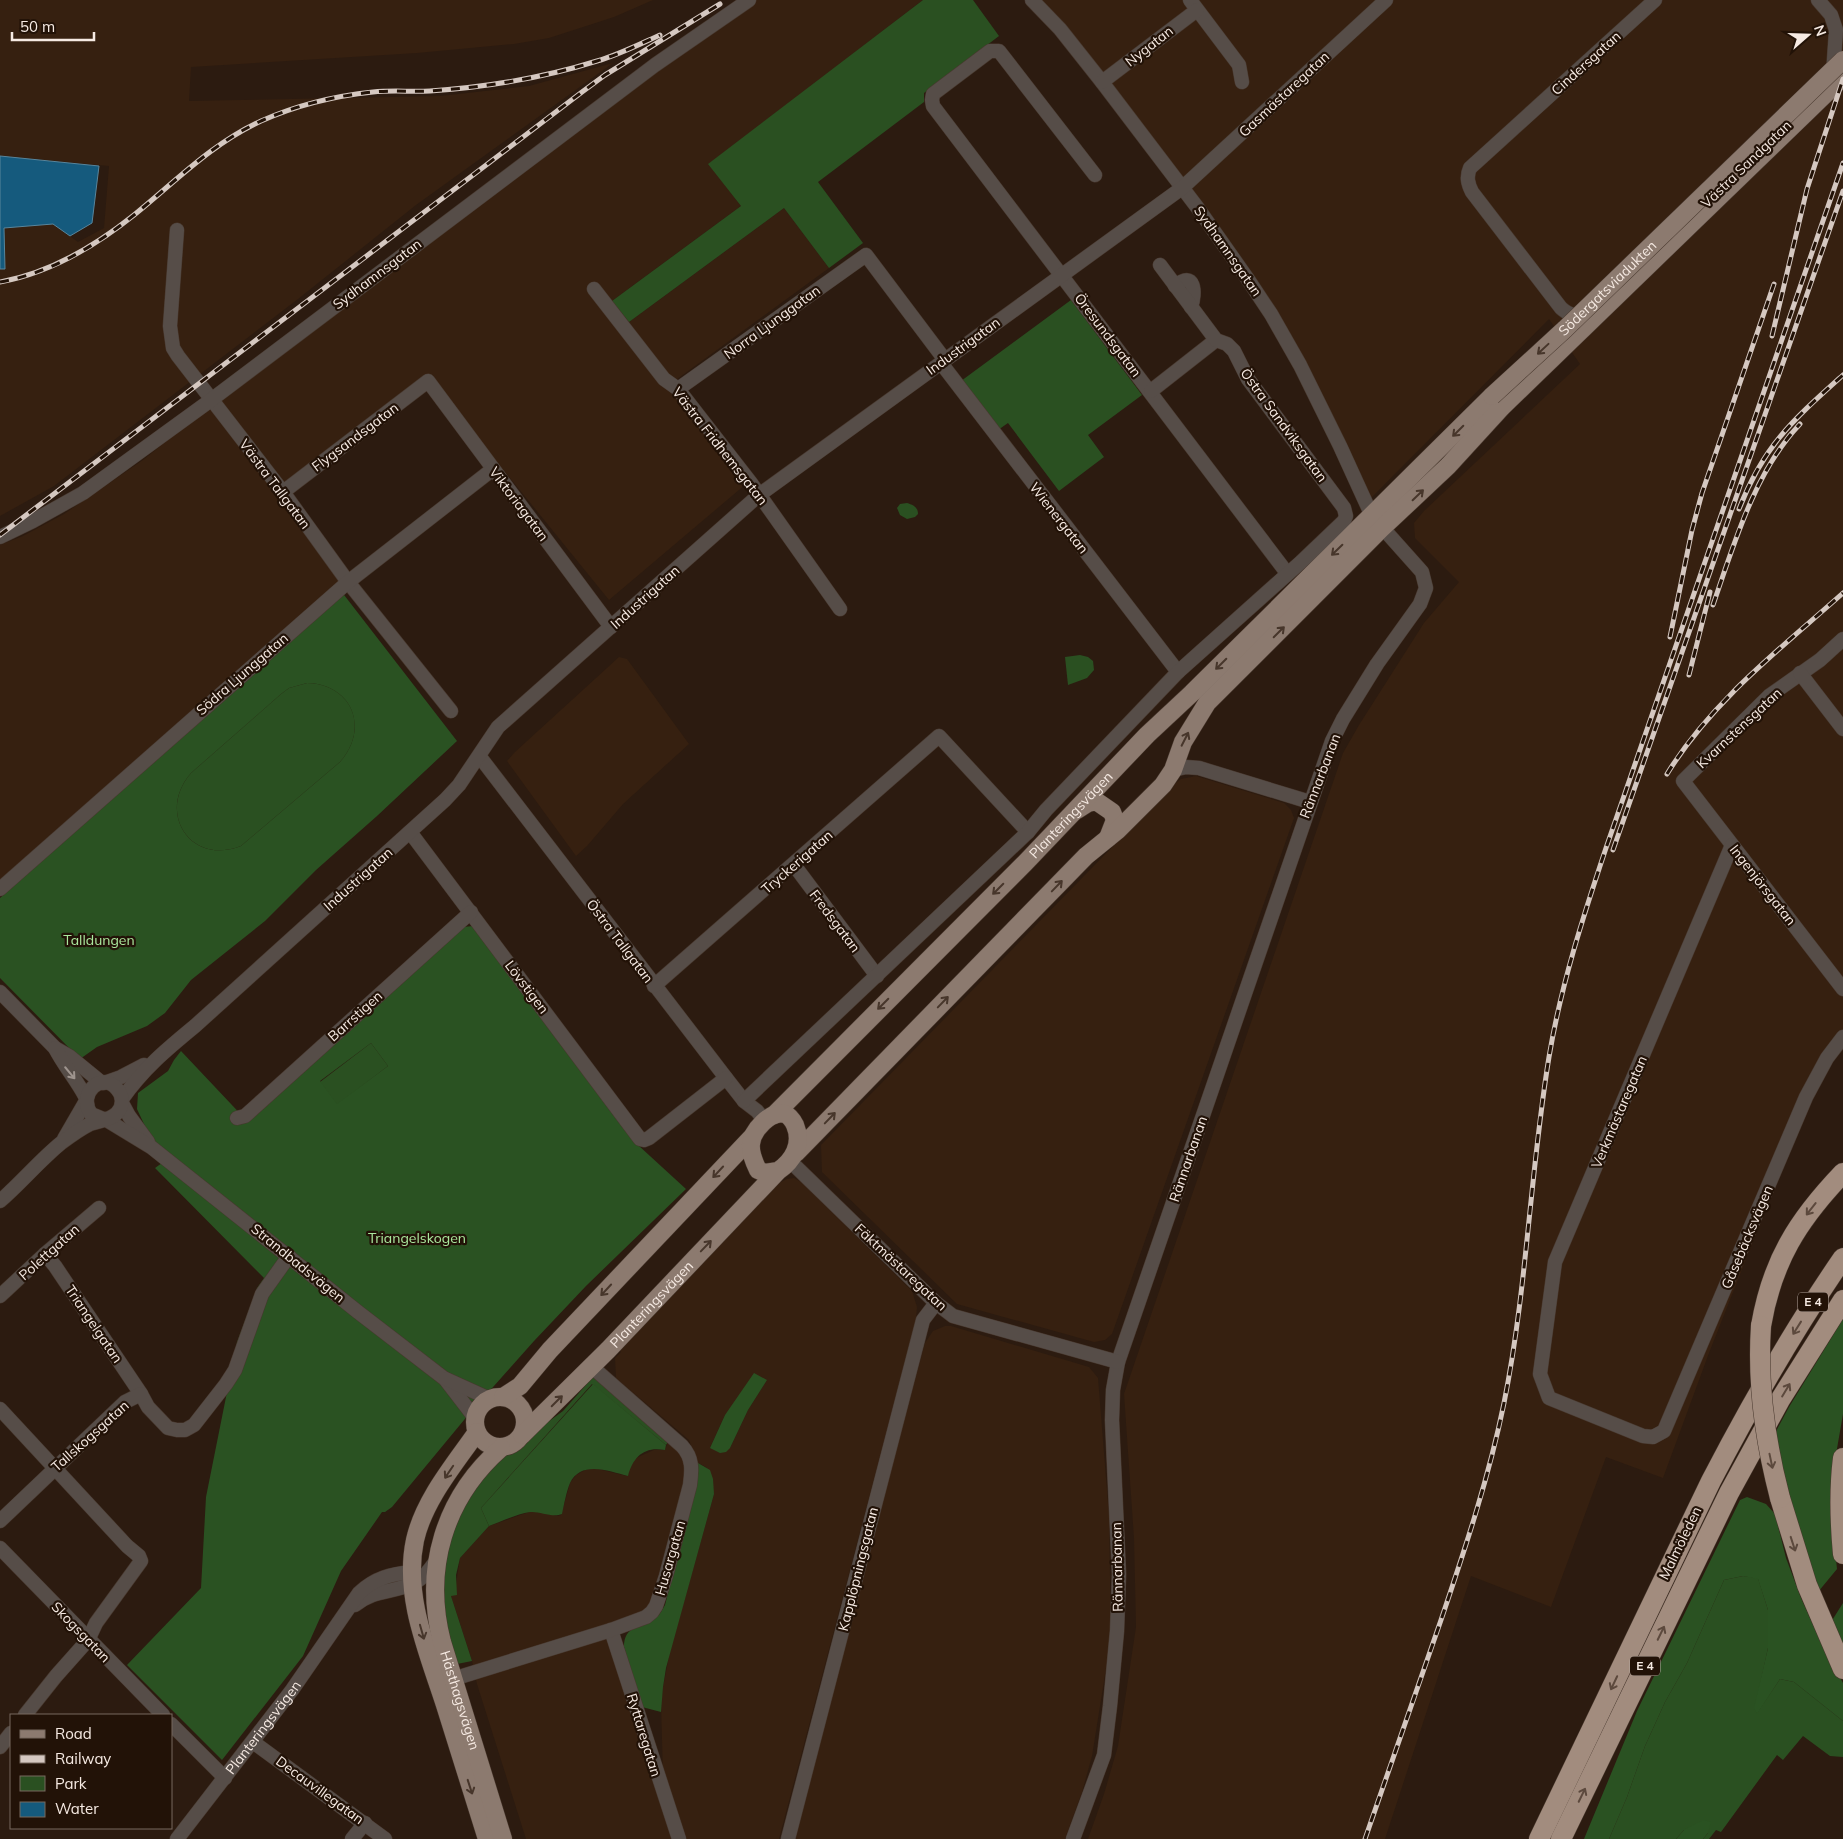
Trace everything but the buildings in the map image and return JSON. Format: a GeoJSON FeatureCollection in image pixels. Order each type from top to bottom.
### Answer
{"type":"FeatureCollection","features":[{"type":"Feature","properties":{"kind":"highway"},"geometry":{"type":"LineString","coordinates":[[1843,1172],[1823,1193],[1797,1227],[1785,1249],[1767,1296],[1761,1326],[1759,1360],[1763,1415],[1780,1498],[1807,1585],[1843,1669]]}},
{"type":"Feature","properties":{"kind":"highway","name":"Malmöleden"},"geometry":{"type":"LineString","coordinates":[[1539,1839],[1710,1481],[1784,1348],[1843,1258]]}},
{"type":"Feature","properties":{"kind":"highway","name":"Malmöleden"},"geometry":{"type":"LineString","coordinates":[[1561,1839],[1729,1493],[1780,1400],[1843,1300]]}},
{"type":"Feature","properties":{"kind":"highway"},"geometry":{"type":"LineString","coordinates":[[1843,1458],[1840,1497],[1843,1554]]}},
{"type":"Feature","properties":{"kind":"main road","name":"Södergatsviadukten"},"geometry":{"type":"LineString","coordinates":[[1497,402],[1565,329],[1843,60]]}},
{"type":"Feature","properties":{"kind":"main road","name":"Södergatsviadukten"},"geometry":{"type":"LineString","coordinates":[[1377,522],[1497,402],[1843,77]]}},
{"type":"Feature","properties":{"kind":"main road","name":"Planteringsvägen"},"geometry":{"type":"LineString","coordinates":[[522,1435],[1086,856],[1108,838],[1163,785],[1173,770],[1183,742],[1207,703],[1377,522]]}},
{"type":"Feature","properties":{"kind":"main road","name":"Planteringsvägen"},"geometry":{"type":"LineString","coordinates":[[769,1118],[1072,814],[1147,735],[1377,522]]}},
{"type":"Feature","properties":{"kind":"main road"},"geometry":{"type":"LineString","coordinates":[[1072,814],[1088,803],[1099,802],[1114,816],[1114,825],[1108,838]]}},
{"type":"Feature","properties":{"kind":"main road"},"geometry":{"type":"LineString","coordinates":[[436,1610],[414,1579],[415,1539],[426,1510],[476,1425],[479,1409],[520,1386],[550,1350],[769,1118],[784,1114],[791,1119],[797,1131],[788,1162],[765,1173],[758,1170],[751,1149],[752,1137]]}},
{"type":"Feature","properties":{"kind":"main road"},"geometry":{"type":"LineString","coordinates":[[438,1558],[443,1536],[457,1503],[479,1469],[500,1448],[515,1443],[522,1435],[526,1423],[522,1409],[510,1399],[496,1398]]}},
{"type":"Feature","properties":{"kind":"main road"},"geometry":{"type":"LineString","coordinates":[[476,1425],[484,1442],[500,1448]]}},
{"type":"Feature","properties":{"kind":"main road","name":"Hästhagsvägen"},"geometry":{"type":"LineString","coordinates":[[438,1558],[434,1584],[439,1630],[503,1839]]}},
{"type":"Feature","properties":{"kind":"main road","name":"Hästhagsvägen"},"geometry":{"type":"LineString","coordinates":[[414,1579],[414,1605],[487,1839]]}},
{"type":"Feature","properties":{"kind":"street","name":"Sydhamnsgatan"},"geometry":{"type":"LineString","coordinates":[[0,537],[48,514],[83,493],[211,400],[640,77],[748,0]]}},
{"type":"Feature","properties":{"kind":"street","name":"Sydhamnsgatan"},"geometry":{"type":"LineString","coordinates":[[1032,0],[1060,29],[1102,82],[1182,188],[1272,314],[1377,522]]}},
{"type":"Feature","properties":{"kind":"street","name":"Gasmästaregatan"},"geometry":{"type":"LineString","coordinates":[[1182,188],[1386,0]]}},
{"type":"Feature","properties":{"kind":"street","name":"Cindersgatan"},"geometry":{"type":"LineString","coordinates":[[1599,307],[1579,316],[1568,314],[1470,188],[1467,178],[1470,168],[1655,0]]}},
{"type":"Feature","properties":{"kind":"street","name":"Västra Sandgatan"},"geometry":{"type":"LineString","coordinates":[[1599,307],[1832,79],[1836,30],[1831,15],[1818,0]]}},
{"type":"Feature","properties":{"kind":"street","name":"Nygatan"},"geometry":{"type":"LineString","coordinates":[[1102,82],[1193,5],[1239,65],[1242,82]]}},
{"type":"Feature","properties":{"kind":"street","name":"Öresundsgatan"},"geometry":{"type":"LineString","coordinates":[[1095,175],[999,51],[990,51],[932,97],[934,106],[1287,573]]}},
{"type":"Feature","properties":{"kind":"street","name":"Industrigatan"},"geometry":{"type":"LineString","coordinates":[[122,1101],[137,1078],[156,1058],[194,1026],[460,785],[480,757],[490,736],[498,727],[759,495],[1182,188]]}},
{"type":"Feature","properties":{"kind":"street","name":"Västra Tallgatan"},"geometry":{"type":"LineString","coordinates":[[177,230],[170,326],[171,340],[178,356],[283,492],[348,582],[451,711]]}},
{"type":"Feature","properties":{"kind":"street","name":"Wienergatan"},"geometry":{"type":"LineString","coordinates":[[866,255],[943,361],[1178,672]]}},
{"type":"Feature","properties":{"kind":"street","name":"Norra Ljunggatan"},"geometry":{"type":"LineString","coordinates":[[678,389],[866,255]]}},
{"type":"Feature","properties":{"kind":"street","name":"Östra Sandviksgatan"},"geometry":{"type":"LineString","coordinates":[[1160,265],[1216,340],[1227,344],[1234,351],[1248,379],[1344,508],[1346,516]]}},
{"type":"Feature","properties":{"kind":"street","name":"Västra Fridhemsgatan"},"geometry":{"type":"LineString","coordinates":[[594,289],[664,379],[678,389],[759,495],[840,608]]}},
{"type":"Feature","properties":{"kind":"street"},"geometry":{"type":"LineString","coordinates":[[1151,391],[1216,340]]}},
{"type":"Feature","properties":{"kind":"street","name":"Viktoriagatan"},"geometry":{"type":"LineString","coordinates":[[428,381],[611,627]]}},
{"type":"Feature","properties":{"kind":"street","name":"Flygsandsgatan"},"geometry":{"type":"LineString","coordinates":[[283,492],[428,381]]}},
{"type":"Feature","properties":{"kind":"street","name":"Södra Ljunggatan"},"geometry":{"type":"LineString","coordinates":[[0,889],[348,582],[493,469]]}},
{"type":"Feature","properties":{"kind":"street","name":"Planteringsvägen"},"geometry":{"type":"LineString","coordinates":[[744,1101],[1028,832],[1046,810],[1178,672],[1341,525],[1346,516]]}},
{"type":"Feature","properties":{"kind":"street","name":"Rännarbanan"},"geometry":{"type":"LineString","coordinates":[[1073,1839],[1104,1755],[1111,1697],[1117,1631],[1119,1574],[1112,1420],[1113,1390],[1118,1362],[1332,742],[1343,719],[1377,664],[1420,604],[1426,588],[1422,572],[1377,522]]}},
{"type":"Feature","properties":{"kind":"street","name":"Kvarnstensgatan"},"geometry":{"type":"LineString","coordinates":[[1683,781],[1769,696],[1820,660],[1843,640]]}},
{"type":"Feature","properties":{"kind":"street"},"geometry":{"type":"LineString","coordinates":[[1800,673],[1843,729]]}},
{"type":"Feature","properties":{"kind":"street","name":"Tryckerigatan"},"geometry":{"type":"LineString","coordinates":[[654,986],[794,866],[939,736],[1028,832]]}},
{"type":"Feature","properties":{"kind":"street","name":"Östra Tallgatan"},"geometry":{"type":"LineString","coordinates":[[480,757],[744,1101],[769,1118]]}},
{"type":"Feature","properties":{"kind":"street"},"geometry":{"type":"LineString","coordinates":[[1173,770],[1186,766],[1199,768],[1310,802]]}},
{"type":"Feature","properties":{"kind":"street","name":"Ingenjörsgatan"},"geometry":{"type":"LineString","coordinates":[[1683,781],[1843,989]]}},
{"type":"Feature","properties":{"kind":"street","name":"Lövstigen"},"geometry":{"type":"LineString","coordinates":[[410,832],[640,1139],[649,1138],[726,1078]]}},
{"type":"Feature","properties":{"kind":"street","name":"Verkmästaregatan"},"geometry":{"type":"LineString","coordinates":[[1653,1437],[1643,1436],[1549,1398],[1540,1374],[1555,1262],[1732,845]]}},
{"type":"Feature","properties":{"kind":"street","name":"Fredsgatan"},"geometry":{"type":"LineString","coordinates":[[794,866],[877,976]]}},
{"type":"Feature","properties":{"kind":"street","name":"Barrstigen"},"geometry":{"type":"LineString","coordinates":[[237,1118],[245,1116],[471,912]]}},
{"type":"Feature","properties":{"kind":"street","name":"Strandbadsvägen"},"geometry":{"type":"LineString","coordinates":[[0,992],[55,1048],[69,1056],[103,1083],[113,1085],[118,1089],[129,1116],[152,1147]]}},
{"type":"Feature","properties":{"kind":"street","name":"Gåsebäcksvägen"},"geometry":{"type":"LineString","coordinates":[[1653,1437],[1664,1431],[1806,1097],[1828,1058],[1843,1037]]}},
{"type":"Feature","properties":{"kind":"street","name":"Strandbadsvägen"},"geometry":{"type":"LineString","coordinates":[[55,1048],[62,1063],[80,1085],[91,1114],[104,1119],[152,1147],[445,1378],[496,1398]]}},
{"type":"Feature","properties":{"kind":"street","name":"Industrigatan"},"geometry":{"type":"LineString","coordinates":[[103,1083],[121,1077],[156,1058]]}},
{"type":"Feature","properties":{"kind":"street"},"geometry":{"type":"LineString","coordinates":[[60,1144],[91,1088],[103,1083]]}},
{"type":"Feature","properties":{"kind":"street"},"geometry":{"type":"LineString","coordinates":[[0,1202],[60,1144],[88,1125],[116,1115],[122,1101]]}},
{"type":"Feature","properties":{"kind":"street","name":"Fäktmästaregatan"},"geometry":{"type":"LineString","coordinates":[[788,1162],[936,1304],[953,1316],[1118,1362]]}},
{"type":"Feature","properties":{"kind":"street","name":"Polettgatan"},"geometry":{"type":"LineString","coordinates":[[0,1296],[99,1208]]}},
{"type":"Feature","properties":{"kind":"street","name":"Triangelgatan"},"geometry":{"type":"LineString","coordinates":[[45,1254],[55,1266],[140,1394]]}},
{"type":"Feature","properties":{"kind":"street","name":"Tallskogsgatan"},"geometry":{"type":"LineString","coordinates":[[0,1521],[125,1402],[140,1394],[148,1407],[168,1428],[185,1430],[194,1426],[235,1370],[262,1294],[289,1256]]}},
{"type":"Feature","properties":{"kind":"street","name":"Kapplöpningsgatan"},"geometry":{"type":"LineString","coordinates":[[788,1839],[923,1320],[936,1304]]}},
{"type":"Feature","properties":{"kind":"street","name":"Husargatan"},"geometry":{"type":"LineString","coordinates":[[453,1679],[611,1630],[646,1617],[656,1606],[673,1552],[692,1474],[689,1455],[682,1446],[591,1366]]}},
{"type":"Feature","properties":{"kind":"street","name":"Strandbadsvägen"},"geometry":{"type":"LineString","coordinates":[[445,1378],[476,1425]]}},
{"type":"Feature","properties":{"kind":"street"},"geometry":{"type":"LineString","coordinates":[[0,1409],[127,1546],[139,1556],[141,1561],[96,1622],[88,1640],[26,1714]]}},
{"type":"Feature","properties":{"kind":"street","name":"Skogsgatan"},"geometry":{"type":"LineString","coordinates":[[0,1548],[162,1714]]}},
{"type":"Feature","properties":{"kind":"street"},"geometry":{"type":"LineString","coordinates":[[414,1579],[432,1567],[438,1558]]}},
{"type":"Feature","properties":{"kind":"street","name":"Planteringsvägen"},"geometry":{"type":"LineString","coordinates":[[177,1839],[254,1742],[359,1593],[371,1583],[393,1574],[414,1579]]}},
{"type":"Feature","properties":{"kind":"street","name":"Ryttaregatan"},"geometry":{"type":"LineString","coordinates":[[611,1630],[679,1839]]}},
{"type":"Feature","properties":{"kind":"street"},"geometry":{"type":"LineString","coordinates":[[172,1725],[225,1778]]}},
{"type":"Feature","properties":{"kind":"street"},"geometry":{"type":"LineString","coordinates":[[0,1747],[10,1733]]}},
{"type":"Feature","properties":{"kind":"street","name":"Decauvillegatan"},"geometry":{"type":"LineString","coordinates":[[254,1742],[385,1839]]}},
{"type":"Feature","properties":{"kind":"street"},"geometry":{"type":"LineString","coordinates":[[352,1839],[365,1823]]}},
{"type":"Feature","properties":{"kind":"shaded area"},"geometry":{"type":"Polygon","coordinates":[[[0,0],[653,0],[614,17],[549,38],[514,44],[417,53],[191,67],[189,101],[440,96],[529,86],[613,63],[416,205],[298,299],[54,486],[0,516],[0,269],[5,268],[4,228],[53,224],[78,242],[104,228],[109,166],[0,156],[0,0]]]}},
{"type":"Feature","properties":{"kind":"shaded area"},"geometry":{"type":"Polygon","coordinates":[[[754,0],[923,0],[709,164],[741,206],[612,301],[629,322],[784,208],[829,268],[669,385],[746,484],[609,600],[429,378],[285,487],[217,400],[754,0]]]}},
{"type":"Feature","properties":{"kind":"shaded area"},"geometry":{"type":"Polygon","coordinates":[[[1039,0],[1843,0],[1843,1035],[1835,1042],[1765,1211],[1709,1353],[1663,1478],[1606,1457],[1551,1607],[1471,1576],[1385,1839],[1088,1839],[1118,1746],[1136,1627],[1134,1538],[1124,1394],[1343,753],[1424,623],[1459,582],[1415,538],[1414,523],[1424,511],[1580,364],[1549,319],[1371,498],[1305,363],[1039,0]]]}},
{"type":"Feature","properties":{"kind":"shaded area"},"geometry":{"type":"Polygon","coordinates":[[[210,406],[344,578],[0,882],[0,545],[23,536],[64,514],[143,460],[210,406]]]}},
{"type":"Feature","properties":{"kind":"shaded area"},"geometry":{"type":"Polygon","coordinates":[[[619,657],[627,659],[689,744],[623,804],[576,856],[507,761],[619,657]]]}},
{"type":"Feature","properties":{"kind":"shaded area"},"geometry":{"type":"Polygon","coordinates":[[[1196,776],[1284,803],[1291,810],[1294,818],[1112,1334],[1105,1340],[1094,1342],[957,1304],[822,1172],[821,1145],[1174,784],[1181,779],[1196,776]]]}},
{"type":"Feature","properties":{"kind":"shaded area"},"geometry":{"type":"Polygon","coordinates":[[[794,1178],[801,1182],[912,1291],[917,1307],[916,1319],[779,1839],[685,1839],[663,1774],[661,1704],[670,1651],[714,1494],[706,1467],[698,1463],[689,1440],[616,1378],[615,1358],[621,1352],[617,1348],[779,1183],[794,1178]],[[767,1380],[725,1415],[710,1448],[730,1448],[748,1410],[767,1380]]]}},
{"type":"Feature","properties":{"kind":"shaded area"},"geometry":{"type":"Polygon","coordinates":[[[945,1326],[951,1326],[1089,1367],[1098,1378],[1109,1516],[1111,1637],[1092,1756],[1082,1792],[1065,1839],[792,1839],[925,1343],[933,1331],[945,1326]]]}},
{"type":"Feature","properties":{"kind":"shaded area"},"geometry":{"type":"Polygon","coordinates":[[[668,1442],[681,1454],[687,1477],[653,1602],[645,1611],[604,1625],[674,1839],[526,1839],[451,1596],[456,1584],[460,1558],[489,1526],[529,1512],[561,1515],[570,1483],[576,1475],[594,1468],[627,1476],[631,1463],[636,1458],[654,1450],[665,1450],[668,1442]]]}},
{"type":"Feature","properties":{"kind":"green space"},"geometry":{"type":"Polygon","coordinates":[[[923,0],[973,0],[999,36],[924,93],[924,102],[818,182],[863,243],[829,268],[784,208],[629,322],[612,301],[741,206],[708,164],[923,0]]]}},
{"type":"Feature","properties":{"kind":"green space"},"geometry":{"type":"Polygon","coordinates":[[[1071,300],[1142,395],[1088,435],[1104,457],[1059,491],[1008,423],[998,430],[961,381],[1071,300]]]}},
{"type":"Feature","properties":{"kind":"green space"},"geometry":{"type":"Polygon","coordinates":[[[907,503],[916,508],[918,514],[915,517],[907,519],[900,515],[897,508],[900,504],[907,503]]]}},
{"type":"Feature","properties":{"kind":"green space","name":"Talldungen"},"geometry":{"type":"Polygon","coordinates":[[[341,591],[457,741],[316,870],[265,921],[191,980],[165,1013],[147,1026],[97,1047],[80,1059],[0,978],[0,898],[341,591]],[[307,683],[289,688],[191,773],[181,788],[177,804],[178,819],[184,832],[194,842],[207,849],[223,850],[241,846],[340,762],[349,749],[354,735],[355,722],[352,710],[345,699],[323,685],[307,683]]]}},
{"type":"Feature","properties":{"kind":"green space"},"geometry":{"type":"Polygon","coordinates":[[[1080,655],[1088,657],[1093,661],[1094,670],[1087,678],[1068,685],[1065,657],[1080,655]]]}},
{"type":"Feature","properties":{"kind":"green space"},"geometry":{"type":"Polygon","coordinates":[[[307,683],[323,685],[335,691],[345,699],[352,710],[355,722],[354,735],[349,749],[340,762],[241,846],[223,850],[207,849],[194,842],[184,832],[178,819],[177,804],[181,788],[191,773],[281,694],[289,688],[307,683]]]}},
{"type":"Feature","properties":{"kind":"green space","name":"Triangelskogen"},"geometry":{"type":"Polygon","coordinates":[[[473,926],[638,1145],[686,1189],[586,1286],[534,1341],[469,1414],[392,1507],[382,1512],[341,1571],[303,1656],[222,1760],[127,1665],[201,1588],[206,1497],[237,1342],[257,1288],[264,1278],[155,1168],[162,1163],[137,1109],[138,1093],[168,1071],[181,1051],[248,1122],[463,927],[473,926]],[[371,1043],[320,1081],[337,1104],[388,1066],[371,1043]]]}},
{"type":"Feature","properties":{"kind":"green space"},"geometry":{"type":"Polygon","coordinates":[[[371,1043],[388,1066],[337,1105],[320,1082],[371,1043]]]}},
{"type":"Feature","properties":{"kind":"green space"},"geometry":{"type":"Polygon","coordinates":[[[1843,1319],[1843,1414],[1834,1466],[1832,1521],[1837,1569],[1818,1592],[1791,1508],[1775,1433],[1843,1319]]]}},
{"type":"Feature","properties":{"kind":"green space"},"geometry":{"type":"Polygon","coordinates":[[[754,1373],[767,1380],[748,1410],[730,1448],[726,1452],[720,1453],[710,1448],[725,1415],[754,1373]]]}},
{"type":"Feature","properties":{"kind":"green space"},"geometry":{"type":"Polygon","coordinates":[[[593,1377],[668,1442],[666,1445],[592,1384],[481,1508],[489,1526],[460,1558],[456,1575],[457,1595],[451,1596],[472,1661],[457,1664],[443,1620],[444,1556],[465,1504],[489,1470],[522,1441],[563,1411],[593,1377]]]}},
{"type":"Feature","properties":{"kind":"green space"},"geometry":{"type":"Polygon","coordinates":[[[593,1384],[666,1445],[665,1450],[651,1450],[640,1454],[633,1463],[628,1476],[596,1469],[588,1469],[581,1472],[570,1483],[562,1514],[530,1512],[489,1526],[481,1508],[593,1384]]]}},
{"type":"Feature","properties":{"kind":"green space"},"geometry":{"type":"Polygon","coordinates":[[[698,1463],[710,1470],[714,1494],[666,1668],[661,1712],[642,1707],[624,1647],[625,1640],[634,1628],[657,1617],[665,1605],[697,1481],[698,1463]]]}},
{"type":"Feature","properties":{"kind":"green space"},"geometry":{"type":"Polygon","coordinates":[[[1747,1497],[1766,1504],[1775,1514],[1786,1558],[1801,1598],[1818,1636],[1843,1683],[1843,1721],[1794,1682],[1780,1679],[1757,1714],[1754,1708],[1768,1648],[1768,1610],[1758,1579],[1743,1576],[1724,1580],[1687,1663],[1665,1702],[1645,1746],[1627,1797],[1609,1839],[1584,1839],[1637,1711],[1740,1500],[1747,1497]]]}},
{"type":"Feature","properties":{"kind":"green space"},"geometry":{"type":"Polygon","coordinates":[[[1743,1576],[1758,1578],[1768,1610],[1768,1648],[1755,1708],[1757,1713],[1780,1679],[1794,1682],[1843,1721],[1843,1757],[1830,1756],[1803,1736],[1783,1760],[1777,1755],[1721,1832],[1716,1830],[1709,1839],[1703,1839],[1708,1833],[1684,1830],[1676,1839],[1609,1839],[1627,1797],[1645,1746],[1665,1702],[1687,1663],[1724,1580],[1743,1576]]]}},
{"type":"Feature","properties":{"kind":"green space"},"geometry":{"type":"Polygon","coordinates":[[[1843,1603],[1843,1646],[1831,1622],[1843,1603]]]}},
{"type":"Feature","properties":{"kind":"green space"},"geometry":{"type":"Polygon","coordinates":[[[1703,1820],[1711,1822],[1708,1833],[1703,1839],[1676,1839],[1684,1830],[1703,1820]]]}},
{"type":"Feature","properties":{"kind":"water"},"geometry":{"type":"Polygon","coordinates":[[[0,156],[99,166],[92,223],[70,236],[53,224],[4,228],[5,269],[0,269],[0,156]]]}},
{"type":"Feature","properties":{"kind":"railway"},"geometry":{"type":"LineString","coordinates":[[0,535],[605,75],[720,4]]}},
{"type":"Feature","properties":{"kind":"railway"},"geometry":{"type":"LineString","coordinates":[[0,282],[18,278],[54,265],[87,248],[119,227],[194,164],[226,141],[243,130],[288,110],[330,99],[380,91],[451,89],[535,77],[605,59],[660,35]]}},
{"type":"Feature","properties":{"kind":"railway"},"geometry":{"type":"LineString","coordinates":[[1772,336],[1807,189],[1843,79]]}},
{"type":"Feature","properties":{"kind":"railway"},"geometry":{"type":"LineString","coordinates":[[1365,1839],[1459,1567],[1498,1431],[1512,1360],[1518,1317],[1537,1144],[1549,1057],[1573,951],[1606,848],[1843,163]]}},
{"type":"Feature","properties":{"kind":"railway"},"geometry":{"type":"LineString","coordinates":[[1613,850],[1843,191]]}},
{"type":"Feature","properties":{"kind":"railway"},"geometry":{"type":"LineString","coordinates":[[1670,637],[1692,530],[1702,493],[1774,284]]}},
{"type":"Feature","properties":{"kind":"railway"},"geometry":{"type":"LineString","coordinates":[[1739,509],[1759,467],[1770,450],[1795,420],[1843,375]]}},
{"type":"Feature","properties":{"kind":"railway"},"geometry":{"type":"LineString","coordinates":[[1713,605],[1738,533],[1758,486],[1784,443],[1800,424]]}},
{"type":"Feature","properties":{"kind":"railway"},"geometry":{"type":"LineString","coordinates":[[1689,675],[1710,592]]}},
{"type":"Feature","properties":{"kind":"railway"},"geometry":{"type":"LineString","coordinates":[[1667,774],[1704,723],[1725,700],[1771,656],[1843,593]]}}]}
